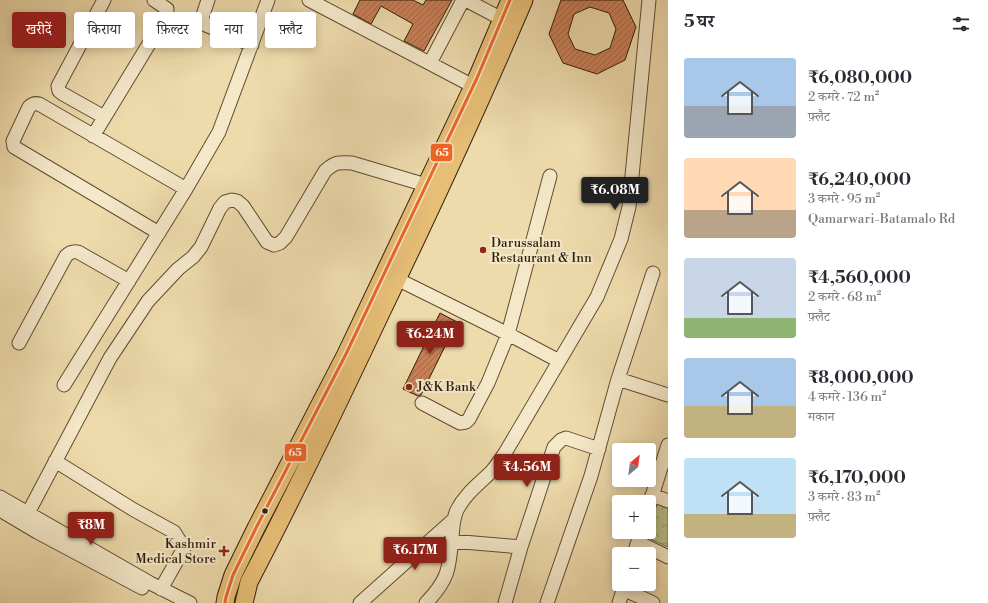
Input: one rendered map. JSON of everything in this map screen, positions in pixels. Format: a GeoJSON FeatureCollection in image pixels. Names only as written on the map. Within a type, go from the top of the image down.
{"type":"FeatureCollection","features":[{"type":"Feature","properties":{"kind":"main road"},"geometry":{"type":"LineString","coordinates":[[225,603],[233,576],[256,528],[346,354],[473,86],[510,0]]}},
{"type":"Feature","properties":{"kind":"main road"},"geometry":{"type":"LineString","coordinates":[[244,603],[249,582],[397,279],[488,84],[524,0]]}},
{"type":"Feature","properties":{"kind":"street"},"geometry":{"type":"LineString","coordinates":[[104,0],[58,86],[59,91],[63,94],[104,117]]}},
{"type":"Feature","properties":{"kind":"street"},"geometry":{"type":"LineString","coordinates":[[93,136],[166,16],[166,9],[154,0]]}},
{"type":"Feature","properties":{"kind":"street"},"geometry":{"type":"LineString","coordinates":[[208,0],[202,18],[206,25],[210,27]]}},
{"type":"Feature","properties":{"kind":"street"},"geometry":{"type":"LineString","coordinates":[[309,0],[473,86]]}},
{"type":"Feature","properties":{"kind":"street"},"geometry":{"type":"LineString","coordinates":[[430,63],[463,0]]}},
{"type":"Feature","properties":{"kind":"street"},"geometry":{"type":"LineString","coordinates":[[466,0],[502,19]]}},
{"type":"Feature","properties":{"kind":"street"},"geometry":{"type":"LineString","coordinates":[[426,603],[441,586],[446,576],[457,509],[493,470],[505,453],[597,296],[622,239],[628,207],[650,0]]}},
{"type":"Feature","properties":{"kind":"street"},"geometry":{"type":"LineString","coordinates":[[257,29],[266,1]]}},
{"type":"Feature","properties":{"kind":"street"},"geometry":{"type":"LineString","coordinates":[[64,385],[186,189],[219,132],[251,48]]}},
{"type":"Feature","properties":{"kind":"street"},"geometry":{"type":"LineString","coordinates":[[158,233],[17,150],[13,145],[13,141],[29,107],[36,103],[186,189]]}},
{"type":"Feature","properties":{"kind":"street"},"geometry":{"type":"LineString","coordinates":[[28,513],[110,358],[148,302],[178,269],[193,257],[201,247],[220,208],[225,202],[232,200],[237,201],[243,206],[267,242],[274,245],[280,243],[286,237],[325,171],[332,164],[340,162],[352,163],[426,185]]}},
{"type":"Feature","properties":{"kind":"street"},"geometry":{"type":"LineString","coordinates":[[422,403],[460,423],[466,422],[488,384],[508,334],[550,176]]}},
{"type":"Feature","properties":{"kind":"street"},"geometry":{"type":"LineString","coordinates":[[20,343],[66,256],[70,253],[74,251],[78,252],[129,281]]}},
{"type":"Feature","properties":{"kind":"street"},"geometry":{"type":"LineString","coordinates":[[547,603],[591,476],[618,379],[653,273]]}},
{"type":"Feature","properties":{"kind":"street"},"geometry":{"type":"LineString","coordinates":[[397,279],[559,361]]}},
{"type":"Feature","properties":{"kind":"street"},"geometry":{"type":"LineString","coordinates":[[618,379],[668,395]]}},
{"type":"Feature","properties":{"kind":"street"},"geometry":{"type":"LineString","coordinates":[[505,603],[521,547],[556,444],[566,438],[599,449]]}},
{"type":"Feature","properties":{"kind":"street"},"geometry":{"type":"LineString","coordinates":[[653,495],[666,461],[668,445]]}},
{"type":"Feature","properties":{"kind":"street"},"geometry":{"type":"LineString","coordinates":[[55,461],[134,510],[174,532],[184,548],[161,588]]}},
{"type":"Feature","properties":{"kind":"street"},"geometry":{"type":"LineString","coordinates":[[0,497],[190,603]]}},
{"type":"Feature","properties":{"kind":"street"},"geometry":{"type":"LineString","coordinates":[[656,501],[668,501]]}},
{"type":"Feature","properties":{"kind":"street"},"geometry":{"type":"LineString","coordinates":[[0,510],[37,532],[170,603]]}},
{"type":"Feature","properties":{"kind":"street"},"geometry":{"type":"LineString","coordinates":[[360,603],[454,520]]}},
{"type":"Feature","properties":{"kind":"street"},"geometry":{"type":"LineString","coordinates":[[451,541],[521,547]]}},
{"type":"Feature","properties":{"kind":"street"},"geometry":{"type":"LineString","coordinates":[[638,543],[668,557]]}},
{"type":"Feature","properties":{"kind":"street"},"geometry":{"type":"LineString","coordinates":[[619,603],[623,591]]}},
{"type":"Feature","properties":{"kind":"street"},"geometry":{"type":"LineString","coordinates":[[631,591],[653,603]]}},
{"type":"Feature","properties":{"kind":"green space"},"geometry":{"type":"Polygon","coordinates":[[[656,496],[668,501],[668,547],[651,539],[656,539],[656,496]]]}},
{"type":"Feature","properties":{"kind":"building"},"geometry":{"type":"Polygon","coordinates":[[[360,0],[413,0],[423,5],[426,0],[452,0],[424,51],[404,41],[413,24],[381,6],[371,24],[353,14],[360,0]]]}},
{"type":"Feature","properties":{"kind":"building"},"geometry":{"type":"Polygon","coordinates":[[[561,0],[623,0],[636,27],[625,60],[597,74],[563,63],[549,34],[561,0]],[[590,7],[574,14],[568,34],[575,49],[595,55],[610,48],[616,29],[609,13],[590,7]]]}},
{"type":"Feature","properties":{"kind":"building"},"geometry":{"type":"Polygon","coordinates":[[[440,313],[457,322],[421,395],[418,396],[403,389],[440,313]]]}},
{"type":"Feature","properties":{"kind":"transit line","name":"65"},"geometry":{"type":"LineString","coordinates":[[225,603],[233,575],[346,354],[477,78],[510,0]]}},
{"type":"Feature","properties":{"kind":"place","name":"Darussalam Restaurant & Inn"},"geometry":{"type":"Point","coordinates":[483,250]}},
{"type":"Feature","properties":{"kind":"place","name":"J&K Bank"},"geometry":{"type":"Point","coordinates":[409,387]}},
{"type":"Feature","properties":{"kind":"place","name":"Kashmir Medical Store"},"geometry":{"type":"Point","coordinates":[224,551]}}]}
